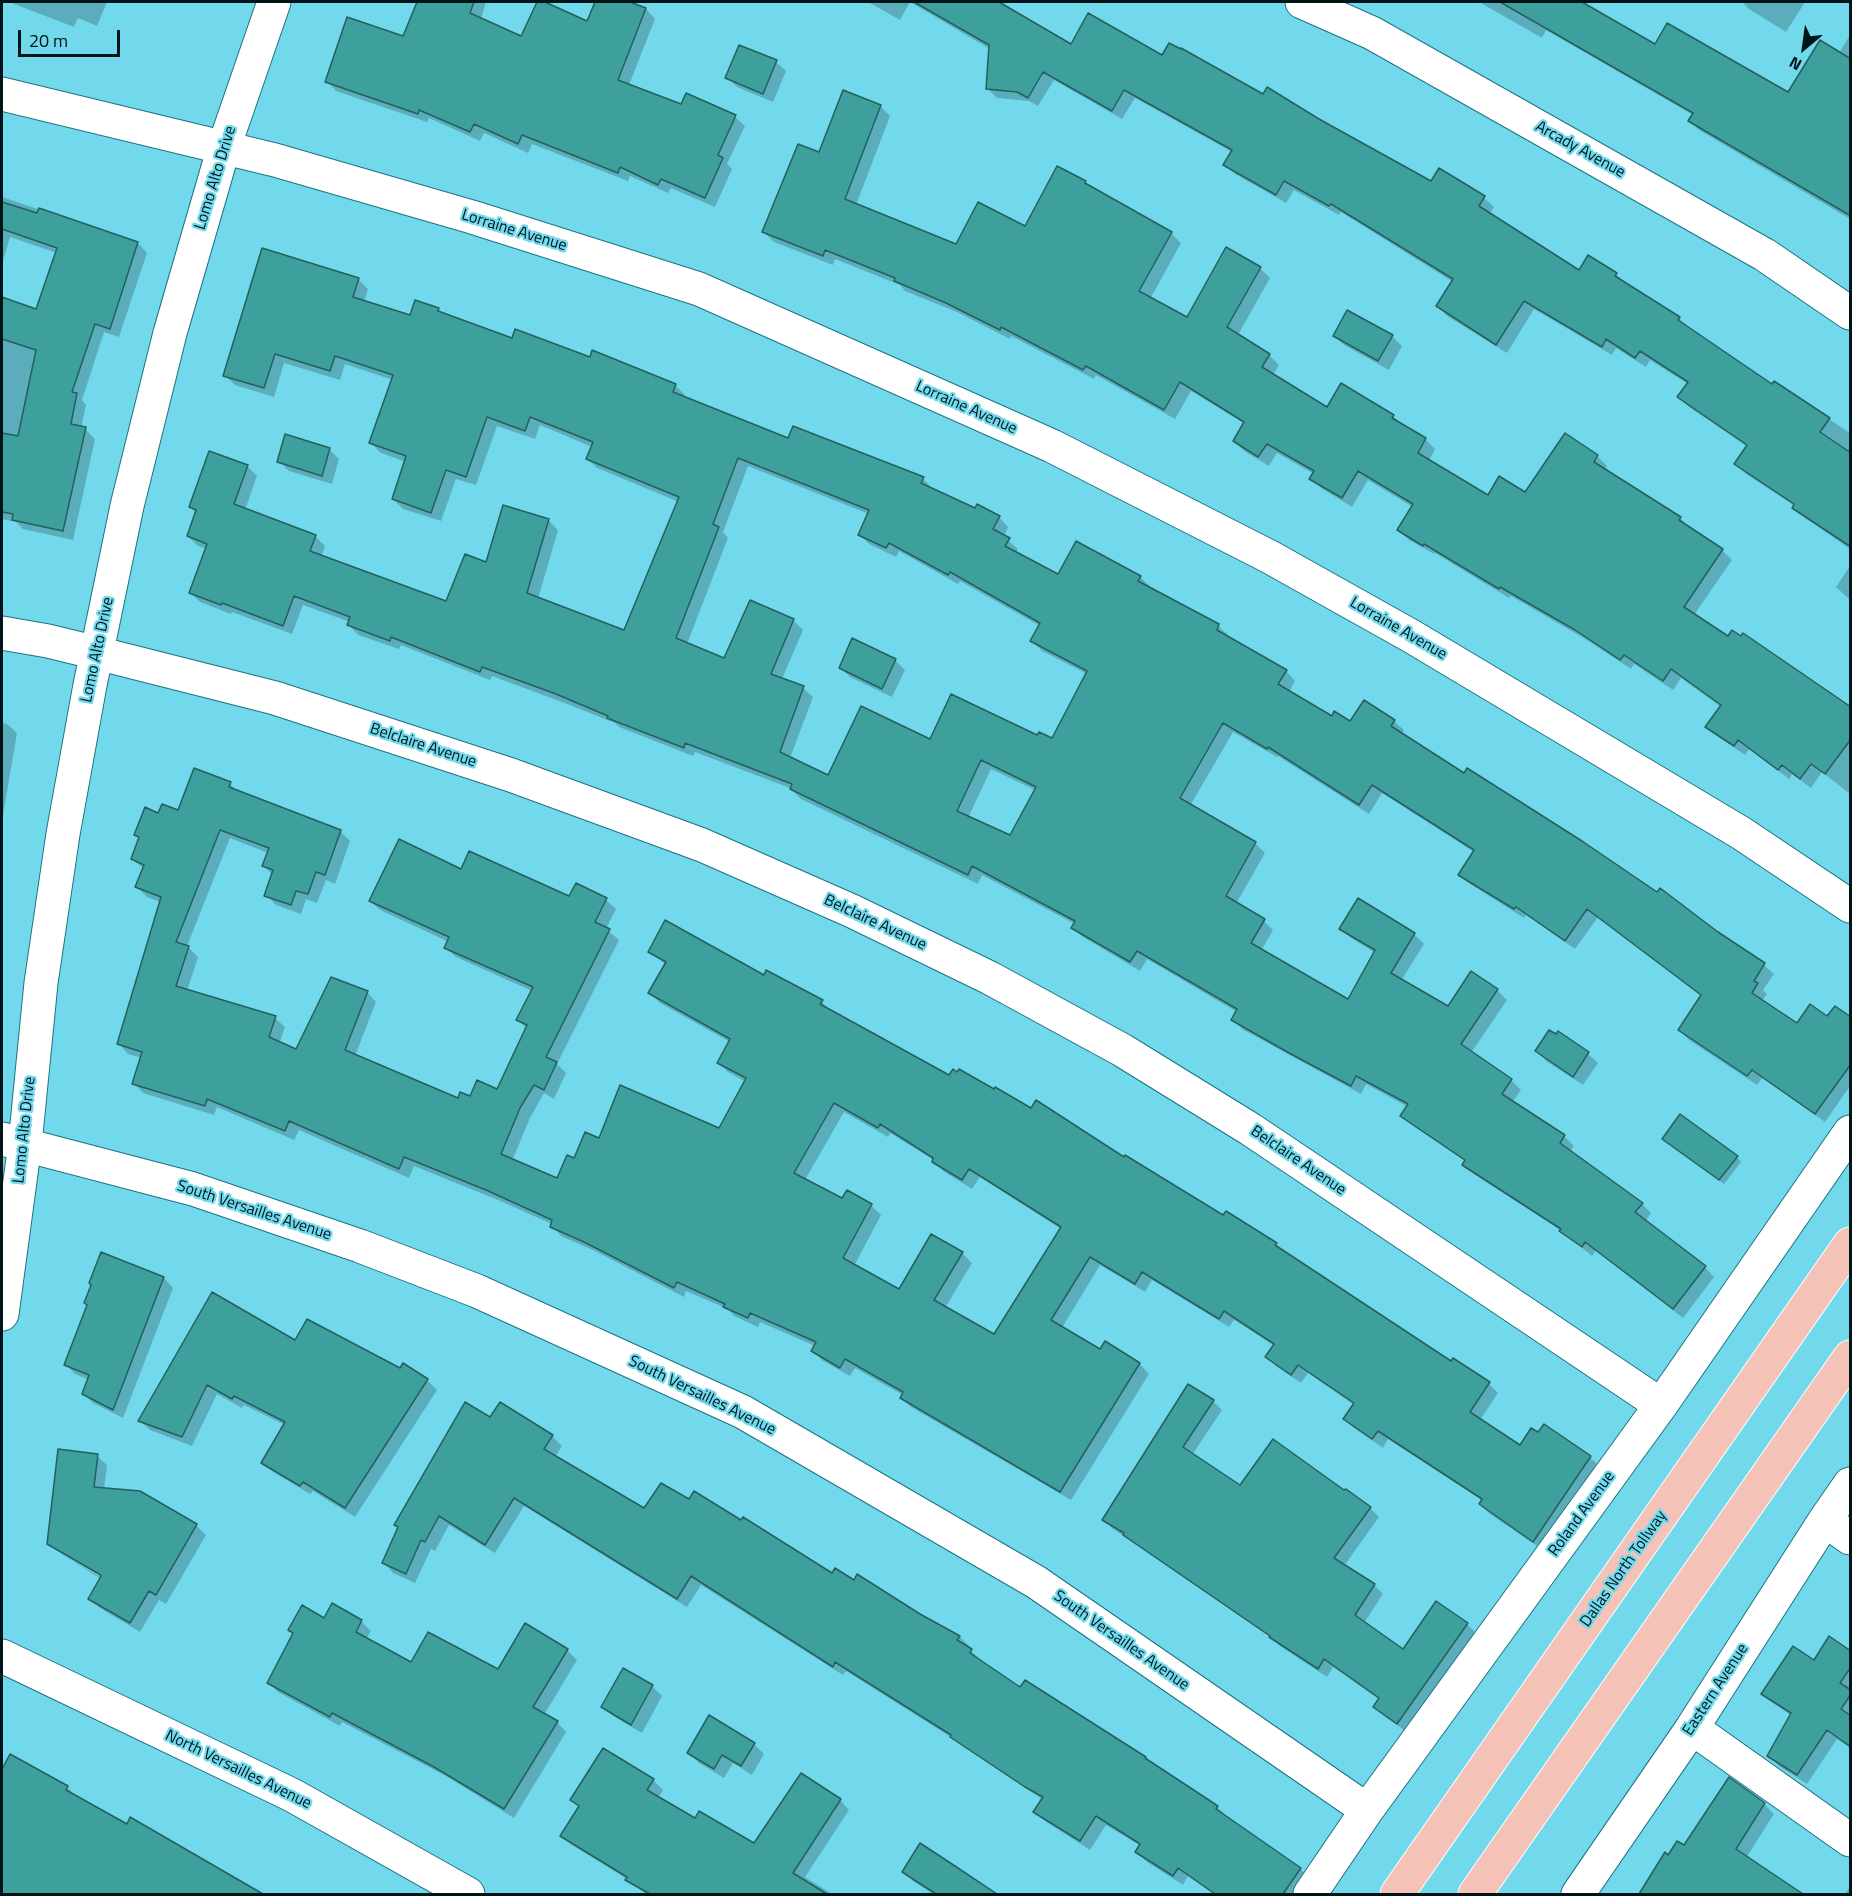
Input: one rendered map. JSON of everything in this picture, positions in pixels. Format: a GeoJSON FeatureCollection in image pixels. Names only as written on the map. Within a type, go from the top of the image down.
{"type":"FeatureCollection","features":[{"type":"Feature","properties":{"kind":"highway","name":"Dallas North Tollway"},"geometry":{"type":"LineString","coordinates":[[1397,1894],[1851,1244]]}},
{"type":"Feature","properties":{"kind":"highway"},"geometry":{"type":"LineString","coordinates":[[1475,1894],[1851,1357]]}},
{"type":"Feature","properties":{"kind":"street","name":"Lomo Alto Drive"},"geometry":{"type":"LineString","coordinates":[[2,1314],[13,1142],[41,983],[63,834],[127,506],[162,368],[224,147],[274,2]]}},
{"type":"Feature","properties":{"kind":"street","name":"Arcady Avenue"},"geometry":{"type":"LineString","coordinates":[[1302,2],[1372,33],[1765,255],[1851,313]]}},
{"type":"Feature","properties":{"kind":"street","name":"Lorraine Avenue"},"geometry":{"type":"LineString","coordinates":[[2,94],[224,147],[461,214],[699,290],[1052,446],[1270,557],[1411,636],[1741,834],[1851,906]]}},
{"type":"Feature","properties":{"kind":"street","name":"Belclaire Avenue"},"geometry":{"type":"LineString","coordinates":[[2,633],[48,641],[274,698],[511,775],[702,845],[852,911],[1000,983],[1122,1050],[1240,1123],[1661,1405]]}},
{"type":"Feature","properties":{"kind":"street","name":"Roland Avenue"},"geometry":{"type":"LineString","coordinates":[[1310,1894],[1367,1810],[1661,1405],[1851,1132]]}},
{"type":"Feature","properties":{"kind":"street","name":"South Versailles Avenue"},"geometry":{"type":"LineString","coordinates":[[13,1142],[193,1190],[360,1246],[477,1291],[743,1412],[1036,1582],[1367,1810]]}},
{"type":"Feature","properties":{"kind":"street","name":"Eastern Avenue"},"geometry":{"type":"LineString","coordinates":[[1578,1894],[1692,1728],[1838,1529],[1851,1484]]}},
{"type":"Feature","properties":{"kind":"street","name":"North Versailles Avenue"},"geometry":{"type":"LineString","coordinates":[[2,1656],[292,1795],[468,1894]]}},
{"type":"Feature","properties":{"kind":"street"},"geometry":{"type":"LineString","coordinates":[[1692,1728],[1851,1840]]}},
{"type":"Feature","properties":{"kind":"building"},"geometry":{"type":"Polygon","coordinates":[[[417,2],[474,2],[470,13],[521,36],[537,2],[545,2],[587,21],[595,2],[630,2],[646,8],[618,80],[681,104],[686,93],[736,115],[718,155],[723,158],[705,198],[661,179],[658,185],[620,167],[618,173],[522,135],[518,144],[474,124],[470,132],[419,110],[418,114],[325,82],[347,17],[403,36],[417,2]]]}},
{"type":"Feature","properties":{"kind":"building"},"geometry":{"type":"Polygon","coordinates":[[[914,2],[999,2],[1071,44],[1088,13],[1162,55],[1169,43],[1263,94],[1267,87],[1319,119],[1431,181],[1439,168],[1485,196],[1479,206],[1579,270],[1588,255],[1617,273],[1615,276],[1680,317],[1678,320],[1772,384],[1774,381],[1830,418],[1820,432],[1851,453],[1851,547],[1792,508],[1794,504],[1734,464],[1747,445],[1677,397],[1688,382],[1640,351],[1635,358],[1606,339],[1602,347],[1524,301],[1496,345],[1436,306],[1453,279],[1331,204],[1329,206],[1284,181],[1276,195],[1223,165],[1232,150],[1124,90],[1112,111],[1043,72],[1028,98],[1017,92],[986,89],[989,45],[914,2]]]}},
{"type":"Feature","properties":{"kind":"building"},"geometry":{"type":"Polygon","coordinates":[[[1500,2],[1582,2],[1655,44],[1667,23],[1788,92],[1820,40],[1851,59],[1851,216],[1688,121],[1693,113],[1500,2]]]}},
{"type":"Feature","properties":{"kind":"building"},"geometry":{"type":"Polygon","coordinates":[[[739,45],[777,60],[763,94],[725,78],[739,45]]]}},
{"type":"Feature","properties":{"kind":"building"},"geometry":{"type":"Polygon","coordinates":[[[843,90],[881,105],[845,199],[956,244],[978,202],[1025,226],[1057,166],[1172,232],[1139,291],[1187,317],[1226,247],[1261,267],[1227,327],[1270,354],[1262,367],[1327,407],[1341,383],[1394,415],[1392,418],[1426,438],[1418,453],[1488,495],[1499,476],[1525,492],[1565,433],[1598,455],[1594,462],[1681,517],[1679,520],[1723,549],[1684,607],[1728,636],[1732,630],[1741,636],[1743,633],[1851,707],[1851,739],[1825,774],[1811,764],[1800,779],[1782,765],[1778,770],[1738,740],[1734,746],[1705,727],[1721,705],[1671,669],[1663,681],[1624,655],[1620,660],[1575,630],[1397,530],[1413,504],[1358,471],[1342,498],[1309,479],[1314,471],[1267,444],[1258,457],[1233,441],[1244,422],[1180,382],[1164,410],[1086,366],[1083,370],[1001,327],[1000,330],[946,303],[894,281],[895,278],[825,250],[823,256],[762,232],[798,144],[819,152],[843,90]]]}},
{"type":"Feature","properties":{"kind":"building"},"geometry":{"type":"Polygon","coordinates":[[[2,202],[37,213],[39,208],[138,242],[110,329],[95,324],[72,392],[77,393],[71,424],[86,427],[63,531],[12,520],[13,514],[2,512],[2,433],[18,436],[36,350],[2,339],[2,297],[36,309],[57,248],[2,229],[2,202]]]}},
{"type":"Feature","properties":{"kind":"building"},"geometry":{"type":"Polygon","coordinates":[[[262,248],[359,278],[353,297],[410,315],[415,300],[439,308],[438,311],[512,338],[515,329],[590,357],[592,350],[676,384],[673,392],[788,438],[793,426],[924,477],[921,483],[975,508],[977,504],[1000,516],[993,529],[1010,538],[1005,546],[1058,574],[1076,541],[1141,576],[1138,581],[1219,624],[1217,630],[1287,670],[1278,684],[1332,716],[1334,711],[1350,721],[1364,700],[1395,720],[1391,726],[1464,773],[1467,768],[1657,892],[1660,888],[1718,932],[1765,963],[1754,981],[1758,983],[1752,993],[1797,1023],[1810,1004],[1827,1016],[1835,1006],[1851,1017],[1851,1064],[1815,1114],[1752,1070],[1747,1076],[1678,1030],[1701,995],[1587,909],[1565,941],[1516,907],[1514,909],[1458,875],[1474,850],[1372,785],[1359,805],[1268,747],[1267,749],[1223,723],[1180,798],[1256,842],[1226,896],[1265,919],[1251,943],[1348,999],[1375,950],[1339,929],[1358,898],[1415,933],[1391,973],[1448,1006],[1471,971],[1498,989],[1461,1044],[1512,1079],[1502,1094],[1565,1135],[1560,1143],[1643,1203],[1635,1212],[1706,1266],[1673,1309],[1585,1242],[1582,1247],[1559,1231],[1561,1229],[1462,1165],[1465,1160],[1400,1116],[1408,1104],[1356,1076],[1351,1086],[1289,1053],[1231,1020],[1237,1009],[1137,951],[1130,962],[1071,928],[1075,921],[972,866],[968,875],[790,789],[792,784],[685,743],[684,748],[607,718],[608,716],[556,694],[482,667],[480,672],[391,637],[390,641],[347,625],[350,617],[294,596],[283,626],[189,593],[207,544],[187,536],[196,510],[189,507],[209,451],[248,465],[234,504],[316,535],[310,551],[446,601],[465,554],[486,562],[503,505],[549,519],[527,593],[624,630],[679,497],[586,459],[593,442],[530,417],[525,431],[487,417],[466,477],[446,470],[431,513],[392,499],[406,456],[369,443],[393,375],[335,356],[330,371],[275,354],[264,388],[223,376],[262,248]],[[738,458],[713,524],[719,527],[676,638],[724,658],[750,600],[794,619],[771,674],[804,686],[780,752],[828,775],[861,706],[930,739],[951,694],[1037,735],[1039,732],[1052,738],[1087,671],[1030,641],[1040,623],[950,572],[948,575],[889,543],[886,548],[858,535],[869,510],[738,458]],[[981,760],[957,811],[1010,835],[1036,787],[981,760]]]}},
{"type":"Feature","properties":{"kind":"building"},"geometry":{"type":"Polygon","coordinates":[[[1347,310],[1393,335],[1378,361],[1333,336],[1347,310]]]}},
{"type":"Feature","properties":{"kind":"building"},"geometry":{"type":"Polygon","coordinates":[[[285,434],[330,448],[322,476],[277,462],[285,434]]]}},
{"type":"Feature","properties":{"kind":"building"},"geometry":{"type":"Polygon","coordinates":[[[852,638],[896,659],[882,689],[839,668],[852,638]]]}},
{"type":"Feature","properties":{"kind":"building"},"geometry":{"type":"Polygon","coordinates":[[[194,768],[231,782],[229,787],[341,830],[325,875],[316,872],[308,894],[296,891],[291,905],[264,896],[273,870],[262,866],[269,848],[220,830],[176,942],[189,946],[176,986],[276,1016],[269,1037],[296,1049],[331,977],[368,991],[345,1050],[458,1098],[460,1092],[470,1096],[477,1080],[497,1089],[527,1025],[516,1020],[533,987],[444,948],[449,937],[369,901],[399,839],[461,869],[469,851],[569,896],[576,883],[607,898],[595,922],[610,929],[546,1057],[557,1062],[544,1090],[534,1085],[520,1108],[501,1154],[557,1178],[567,1155],[574,1158],[585,1132],[599,1138],[620,1085],[719,1128],[746,1078],[717,1063],[730,1039],[648,993],[666,962],[648,952],[665,920],[764,975],[766,970],[823,1000],[820,1004],[949,1075],[953,1069],[957,1072],[959,1069],[1031,1108],[1036,1100],[1124,1157],[1125,1155],[1223,1215],[1226,1211],[1451,1361],[1453,1358],[1490,1382],[1470,1412],[1520,1445],[1531,1428],[1538,1432],[1544,1424],[1591,1456],[1533,1542],[1479,1504],[1482,1499],[1378,1431],[1372,1439],[1343,1419],[1354,1403],[1298,1365],[1291,1375],[1265,1357],[1274,1344],[1224,1311],[1219,1319],[1142,1272],[1135,1284],[1090,1257],[1051,1320],[1100,1349],[1105,1341],[1140,1363],[1060,1492],[900,1398],[903,1392],[845,1359],[840,1368],[811,1351],[816,1342],[750,1313],[748,1318],[723,1307],[725,1304],[677,1282],[674,1288],[550,1227],[552,1220],[486,1190],[404,1157],[399,1169],[289,1121],[285,1131],[207,1099],[205,1106],[132,1084],[142,1052],[117,1044],[161,897],[135,887],[144,865],[131,859],[139,837],[134,835],[145,807],[158,813],[162,804],[178,810],[194,768]],[[834,1103],[794,1173],[842,1198],[847,1190],[872,1204],[843,1258],[899,1289],[931,1234],[963,1252],[934,1300],[994,1334],[1061,1227],[969,1169],[962,1180],[932,1162],[933,1158],[880,1124],[878,1128],[834,1103]]]}},
{"type":"Feature","properties":{"kind":"building"},"geometry":{"type":"Polygon","coordinates":[[[1549,1030],[1556,1034],[1558,1031],[1589,1052],[1573,1077],[1535,1051],[1549,1030]]]}},
{"type":"Feature","properties":{"kind":"building"},"geometry":{"type":"Polygon","coordinates":[[[1680,1114],[1738,1156],[1719,1180],[1662,1139],[1680,1114]]]}},
{"type":"Feature","properties":{"kind":"building"},"geometry":{"type":"Polygon","coordinates":[[[101,1252],[164,1277],[113,1410],[82,1394],[89,1375],[64,1365],[87,1305],[84,1303],[91,1285],[89,1283],[101,1252]]]}},
{"type":"Feature","properties":{"kind":"building"},"geometry":{"type":"Polygon","coordinates":[[[212,1292],[295,1340],[307,1319],[400,1368],[403,1363],[428,1379],[345,1508],[303,1482],[300,1486],[261,1463],[285,1422],[234,1396],[232,1399],[207,1385],[182,1437],[138,1421],[212,1292]]]}},
{"type":"Feature","properties":{"kind":"building"},"geometry":{"type":"Polygon","coordinates":[[[1188,1384],[1214,1400],[1183,1447],[1240,1485],[1273,1439],[1371,1507],[1334,1558],[1375,1584],[1355,1615],[1403,1649],[1436,1601],[1468,1623],[1397,1724],[1373,1707],[1379,1698],[1324,1659],[1318,1669],[1102,1520],[1188,1384]]]}},
{"type":"Feature","properties":{"kind":"building"},"geometry":{"type":"Polygon","coordinates":[[[465,1402],[490,1417],[500,1402],[553,1435],[544,1449],[644,1508],[661,1483],[689,1499],[694,1491],[741,1520],[743,1517],[832,1573],[835,1568],[854,1580],[857,1574],[960,1636],[957,1640],[972,1649],[970,1653],[1020,1687],[1025,1680],[1146,1757],[1218,1806],[1216,1809],[1301,1868],[1283,1894],[1215,1894],[1178,1868],[1173,1876],[1135,1852],[1140,1844],[1096,1816],[1080,1841],[1033,1812],[1043,1797],[950,1737],[951,1735],[835,1662],[833,1667],[691,1576],[677,1599],[514,1498],[485,1545],[439,1516],[425,1542],[421,1540],[406,1574],[382,1563],[398,1527],[394,1525],[465,1402]]]}},
{"type":"Feature","properties":{"kind":"building"},"geometry":{"type":"Polygon","coordinates":[[[58,1449],[98,1454],[94,1487],[140,1491],[197,1524],[156,1595],[149,1591],[130,1623],[88,1599],[101,1576],[99,1574],[47,1544],[58,1449]]]}},
{"type":"Feature","properties":{"kind":"building"},"geometry":{"type":"Polygon","coordinates":[[[332,1603],[362,1620],[356,1632],[411,1662],[428,1632],[498,1669],[525,1623],[568,1649],[533,1707],[558,1721],[504,1809],[434,1767],[332,1713],[330,1717],[267,1683],[293,1633],[288,1630],[302,1605],[324,1618],[332,1603]]]}},
{"type":"Feature","properties":{"kind":"building"},"geometry":{"type":"Polygon","coordinates":[[[1829,1636],[1851,1651],[1851,1667],[1840,1683],[1851,1690],[1851,1694],[1841,1709],[1851,1716],[1851,1747],[1827,1730],[1797,1775],[1767,1756],[1791,1713],[1761,1694],[1793,1646],[1814,1660],[1829,1636]]]}},
{"type":"Feature","properties":{"kind":"building"},"geometry":{"type":"Polygon","coordinates":[[[623,1668],[653,1685],[631,1725],[601,1707],[623,1668]]]}},
{"type":"Feature","properties":{"kind":"building"},"geometry":{"type":"Polygon","coordinates":[[[709,1715],[755,1743],[741,1766],[722,1755],[714,1769],[687,1753],[709,1715]]]}},
{"type":"Feature","properties":{"kind":"building"},"geometry":{"type":"Polygon","coordinates":[[[603,1748],[654,1779],[647,1790],[695,1818],[699,1811],[754,1843],[801,1773],[841,1799],[793,1873],[827,1894],[650,1894],[625,1880],[627,1877],[560,1836],[579,1806],[570,1800],[603,1748]]]}},
{"type":"Feature","properties":{"kind":"building"},"geometry":{"type":"Polygon","coordinates":[[[10,1754],[68,1786],[66,1790],[127,1824],[130,1817],[263,1894],[2,1894],[2,1769],[10,1754]]]}},
{"type":"Feature","properties":{"kind":"building"},"geometry":{"type":"Polygon","coordinates":[[[1729,1777],[1765,1803],[1736,1849],[1803,1894],[1639,1894],[1665,1852],[1668,1855],[1677,1841],[1684,1845],[1729,1777]]]}},
{"type":"Feature","properties":{"kind":"building"},"geometry":{"type":"Polygon","coordinates":[[[920,1843],[997,1894],[936,1894],[902,1872],[920,1843]]]}}]}
